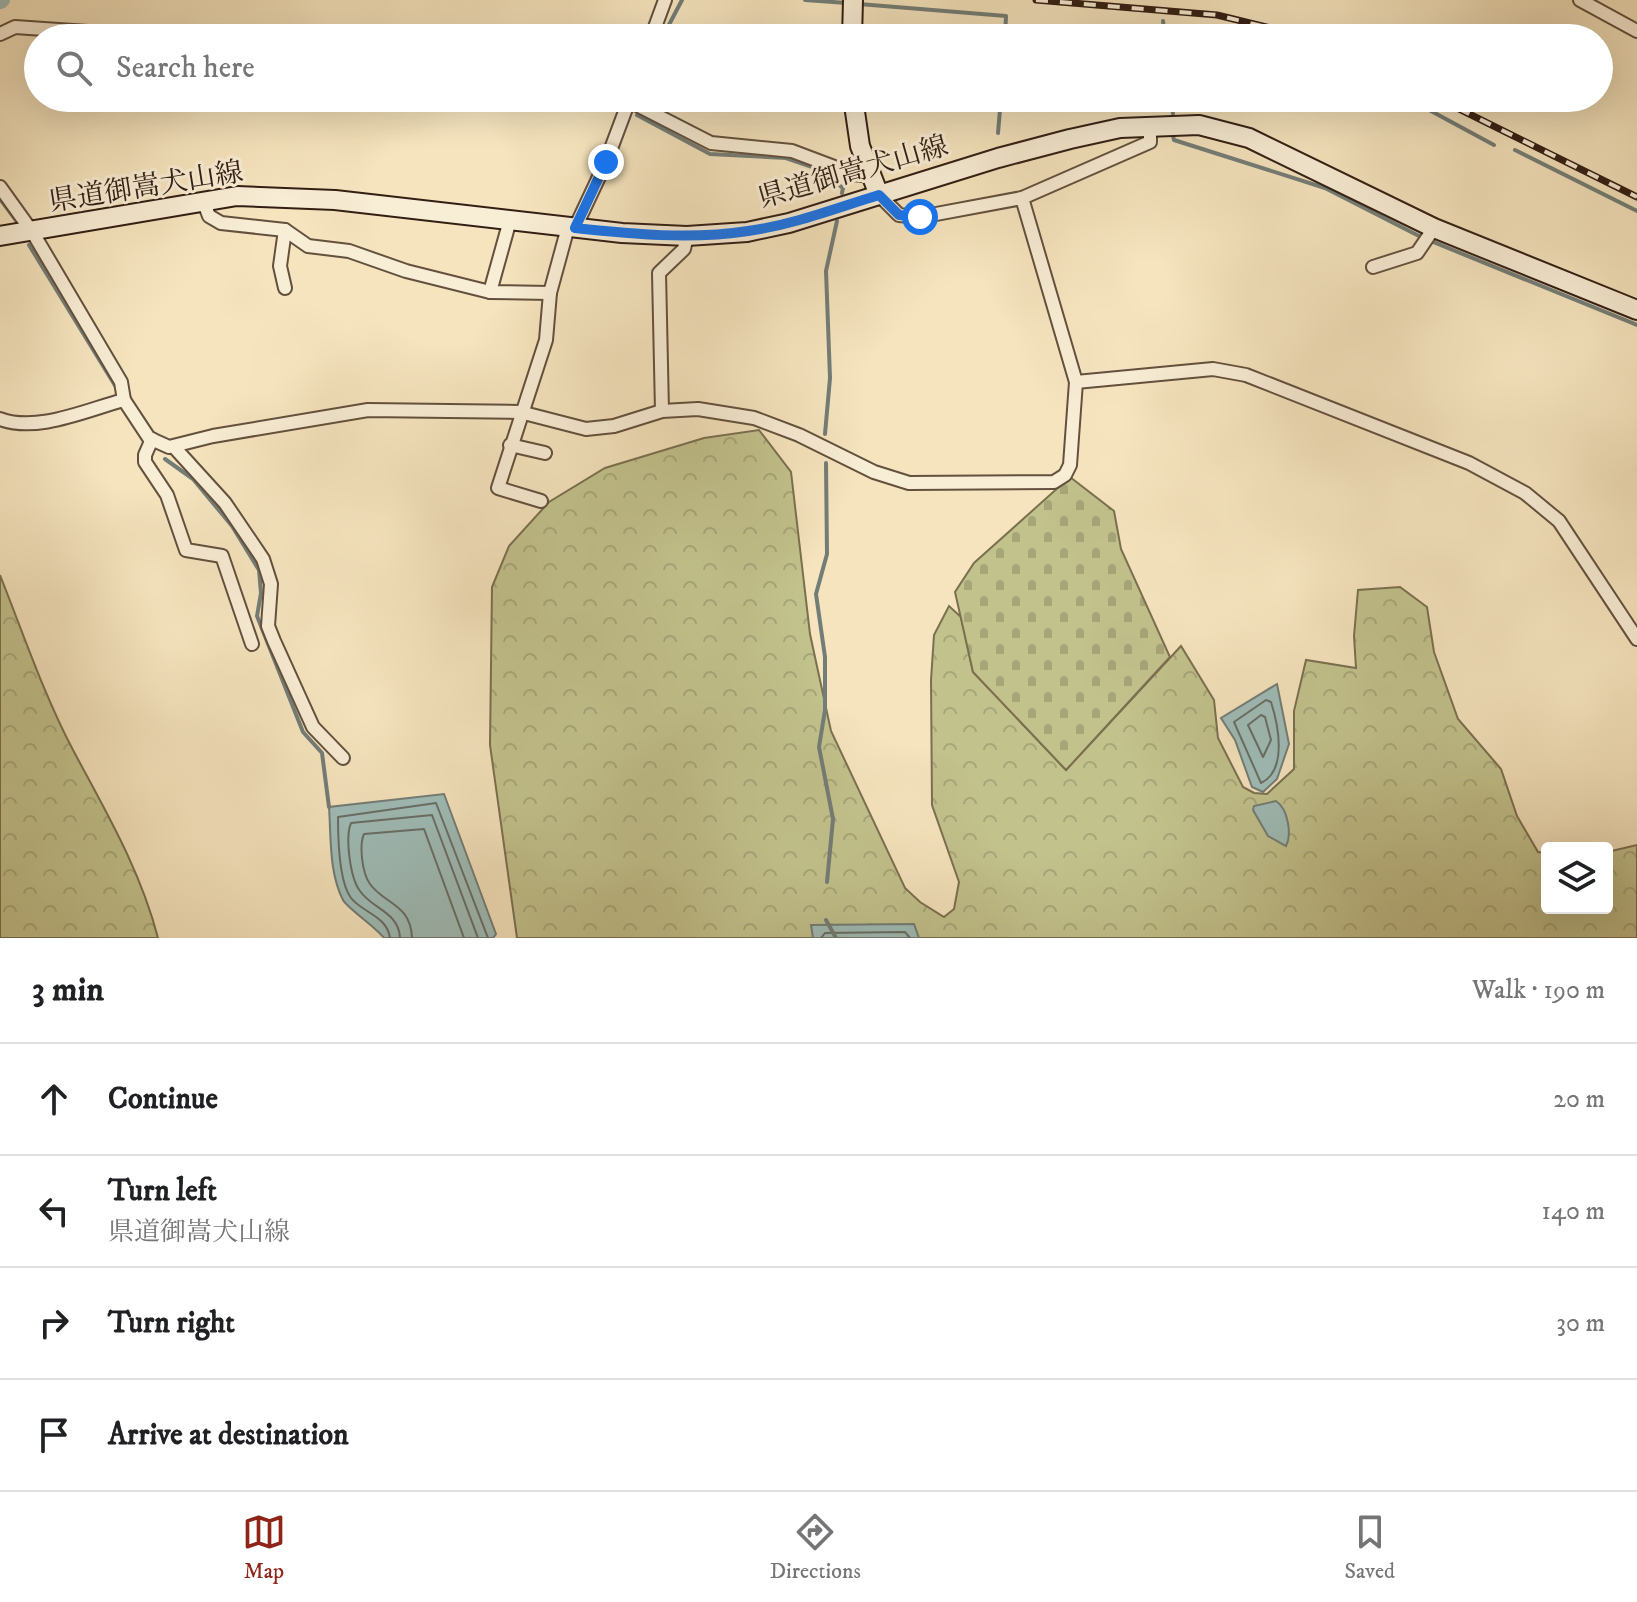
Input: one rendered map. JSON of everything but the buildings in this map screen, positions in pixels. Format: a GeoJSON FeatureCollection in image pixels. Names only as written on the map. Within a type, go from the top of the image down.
{"type":"FeatureCollection","features":[{"type":"Feature","properties":{"kind":"main road"},"geometry":{"type":"LineString","coordinates":[[852,24],[853,0]]}},
{"type":"Feature","properties":{"kind":"main road"},"geometry":{"type":"LineString","coordinates":[[855,112],[860,146],[879,195]]}},
{"type":"Feature","properties":{"kind":"main road","name":"県道御嵩犬山線"},"geometry":{"type":"LineString","coordinates":[[0,236],[33,233],[237,196],[283,196],[571,228],[687,236],[747,232],[789,223],[998,158],[1120,128],[1199,125],[1249,138],[1431,234],[1637,310]]}},
{"type":"Feature","properties":{"kind":"street"},"geometry":{"type":"LineString","coordinates":[[656,24],[665,0]]}},
{"type":"Feature","properties":{"kind":"street"},"geometry":{"type":"LineString","coordinates":[[1580,0],[1637,31]]}},
{"type":"Feature","properties":{"kind":"street"},"geometry":{"type":"LineString","coordinates":[[0,34],[15,27],[24,28]]}},
{"type":"Feature","properties":{"kind":"street"},"geometry":{"type":"LineString","coordinates":[[541,501],[498,488],[520,412],[546,340],[550,293],[571,228],[606,162],[625,112]]}},
{"type":"Feature","properties":{"kind":"street"},"geometry":{"type":"LineString","coordinates":[[653,112],[711,143],[792,151],[853,174],[871,176]]}},
{"type":"Feature","properties":{"kind":"street"},"geometry":{"type":"LineString","coordinates":[[879,195],[899,215],[920,217],[1022,198],[1150,142],[1150,126]]}},
{"type":"Feature","properties":{"kind":"street"},"geometry":{"type":"LineString","coordinates":[[0,187],[33,233],[121,382],[124,400],[152,439],[174,447],[225,503],[263,559],[271,584],[268,626],[274,641],[313,727],[343,758]]}},
{"type":"Feature","properties":{"kind":"street"},"geometry":{"type":"LineString","coordinates":[[174,447],[213,436],[368,410],[520,412],[586,429],[614,426],[662,411],[698,409],[754,418],[799,435],[874,472],[909,483],[1054,482],[1065,475],[1070,465],[1076,382],[1022,198]]}},
{"type":"Feature","properties":{"kind":"street"},"geometry":{"type":"LineString","coordinates":[[204,203],[209,216],[221,223],[285,230],[294,240],[308,246],[349,251],[406,271],[490,292],[550,293]]}},
{"type":"Feature","properties":{"kind":"street"},"geometry":{"type":"LineString","coordinates":[[490,292],[510,220]]}},
{"type":"Feature","properties":{"kind":"street"},"geometry":{"type":"LineString","coordinates":[[285,230],[280,266],[285,288]]}},
{"type":"Feature","properties":{"kind":"street"},"geometry":{"type":"LineString","coordinates":[[1373,267],[1417,253],[1431,234]]}},
{"type":"Feature","properties":{"kind":"street"},"geometry":{"type":"LineString","coordinates":[[662,411],[659,273],[684,249],[687,236]]}},
{"type":"Feature","properties":{"kind":"street"},"geometry":{"type":"LineString","coordinates":[[1076,382],[1213,369],[1246,375],[1469,463],[1525,493],[1559,521],[1637,639]]}},
{"type":"Feature","properties":{"kind":"street"},"geometry":{"type":"LineString","coordinates":[[0,419],[19,425],[36,423],[124,400]]}},
{"type":"Feature","properties":{"kind":"street"},"geometry":{"type":"LineString","coordinates":[[152,439],[145,462],[167,495],[186,550],[222,556],[252,644]]}},
{"type":"Feature","properties":{"kind":"street"},"geometry":{"type":"LineString","coordinates":[[510,445],[545,453]]}},
{"type":"Feature","properties":{"kind":"green space"},"geometry":{"type":"Polygon","coordinates":[[[759,430],[791,472],[810,634],[831,731],[905,888],[944,917],[954,909],[959,882],[932,805],[931,680],[934,635],[949,606],[961,617],[973,672],[1066,770],[1181,646],[1214,700],[1218,738],[1243,787],[1254,793],[1267,794],[1294,769],[1294,711],[1306,660],[1356,668],[1354,636],[1358,590],[1400,587],[1427,607],[1434,652],[1458,719],[1501,769],[1517,816],[1541,852],[1541,914],[1613,914],[1613,851],[1637,845],[1637,938],[517,938],[490,745],[492,587],[509,546],[549,502],[605,468],[704,438],[759,430]]]}},
{"type":"Feature","properties":{"kind":"green space"},"geometry":{"type":"Polygon","coordinates":[[[1070,477],[1114,511],[1121,549],[1170,657],[1066,770],[973,672],[955,592],[974,563],[1070,477]]]}},
{"type":"Feature","properties":{"kind":"green space"},"geometry":{"type":"Polygon","coordinates":[[[0,575],[53,708],[132,865],[158,938],[0,938],[0,575]]]}},
{"type":"Feature","properties":{"kind":"water"},"geometry":{"type":"Polygon","coordinates":[[[1277,684],[1289,744],[1277,779],[1263,792],[1252,787],[1235,740],[1221,718],[1277,684]]]}},
{"type":"Feature","properties":{"kind":"water"},"geometry":{"type":"Polygon","coordinates":[[[444,794],[496,934],[493,938],[384,938],[343,900],[338,889],[329,807],[444,794]]]}},
{"type":"Feature","properties":{"kind":"water"},"geometry":{"type":"Polygon","coordinates":[[[1276,801],[1288,822],[1286,846],[1268,836],[1253,810],[1254,806],[1276,801]]]}},
{"type":"Feature","properties":{"kind":"water"},"geometry":{"type":"Polygon","coordinates":[[[914,924],[919,938],[813,938],[811,925],[914,924]]]}},
{"type":"Feature","properties":{"kind":"waterway"},"geometry":{"type":"LineString","coordinates":[[669,24],[682,0]]}},
{"type":"Feature","properties":{"kind":"waterway"},"geometry":{"type":"LineString","coordinates":[[805,0],[847,3]]}},
{"type":"Feature","properties":{"kind":"waterway"},"geometry":{"type":"LineString","coordinates":[[859,4],[1006,16],[1006,24]]}},
{"type":"Feature","properties":{"kind":"waterway"},"geometry":{"type":"LineString","coordinates":[[998,133],[1000,112]]}},
{"type":"Feature","properties":{"kind":"waterway"},"geometry":{"type":"LineString","coordinates":[[1433,112],[1494,145]]}},
{"type":"Feature","properties":{"kind":"waterway"},"geometry":{"type":"LineString","coordinates":[[637,115],[710,154],[786,158],[818,169],[843,188],[842,193]]}},
{"type":"Feature","properties":{"kind":"waterway"},"geometry":{"type":"LineString","coordinates":[[1173,136],[1174,140],[1325,188],[1421,237],[1637,325]]}},
{"type":"Feature","properties":{"kind":"waterway"},"geometry":{"type":"LineString","coordinates":[[1515,150],[1637,211]]}},
{"type":"Feature","properties":{"kind":"waterway"},"geometry":{"type":"LineString","coordinates":[[0,199],[18,223]]}},
{"type":"Feature","properties":{"kind":"waterway"},"geometry":{"type":"LineString","coordinates":[[825,434],[830,378],[826,271],[837,221]]}},
{"type":"Feature","properties":{"kind":"waterway"},"geometry":{"type":"LineString","coordinates":[[29,245],[116,387]]}},
{"type":"Feature","properties":{"kind":"waterway"},"geometry":{"type":"LineString","coordinates":[[165,459],[193,479],[232,526],[259,570],[261,593],[257,616],[303,732],[322,753],[329,807]]}},
{"type":"Feature","properties":{"kind":"waterway"},"geometry":{"type":"LineString","coordinates":[[826,463],[827,554],[816,594],[825,657],[825,710],[819,747],[833,819],[827,882]]}},
{"type":"Feature","properties":{"kind":"waterway"},"geometry":{"type":"LineString","coordinates":[[826,920],[836,938]]}},
{"type":"Feature","properties":{"kind":"railway"},"geometry":{"type":"LineString","coordinates":[[1036,0],[1217,15],[1254,24]]}},
{"type":"Feature","properties":{"kind":"railway"},"geometry":{"type":"LineString","coordinates":[[1465,112],[1637,197]]}},
{"type":"Feature","properties":{"kind":"route"},"geometry":{"type":"LineString","coordinates":[[606,162],[575,228],[687,236],[747,232],[789,223],[879,195],[899,215],[920,217]]}}]}
